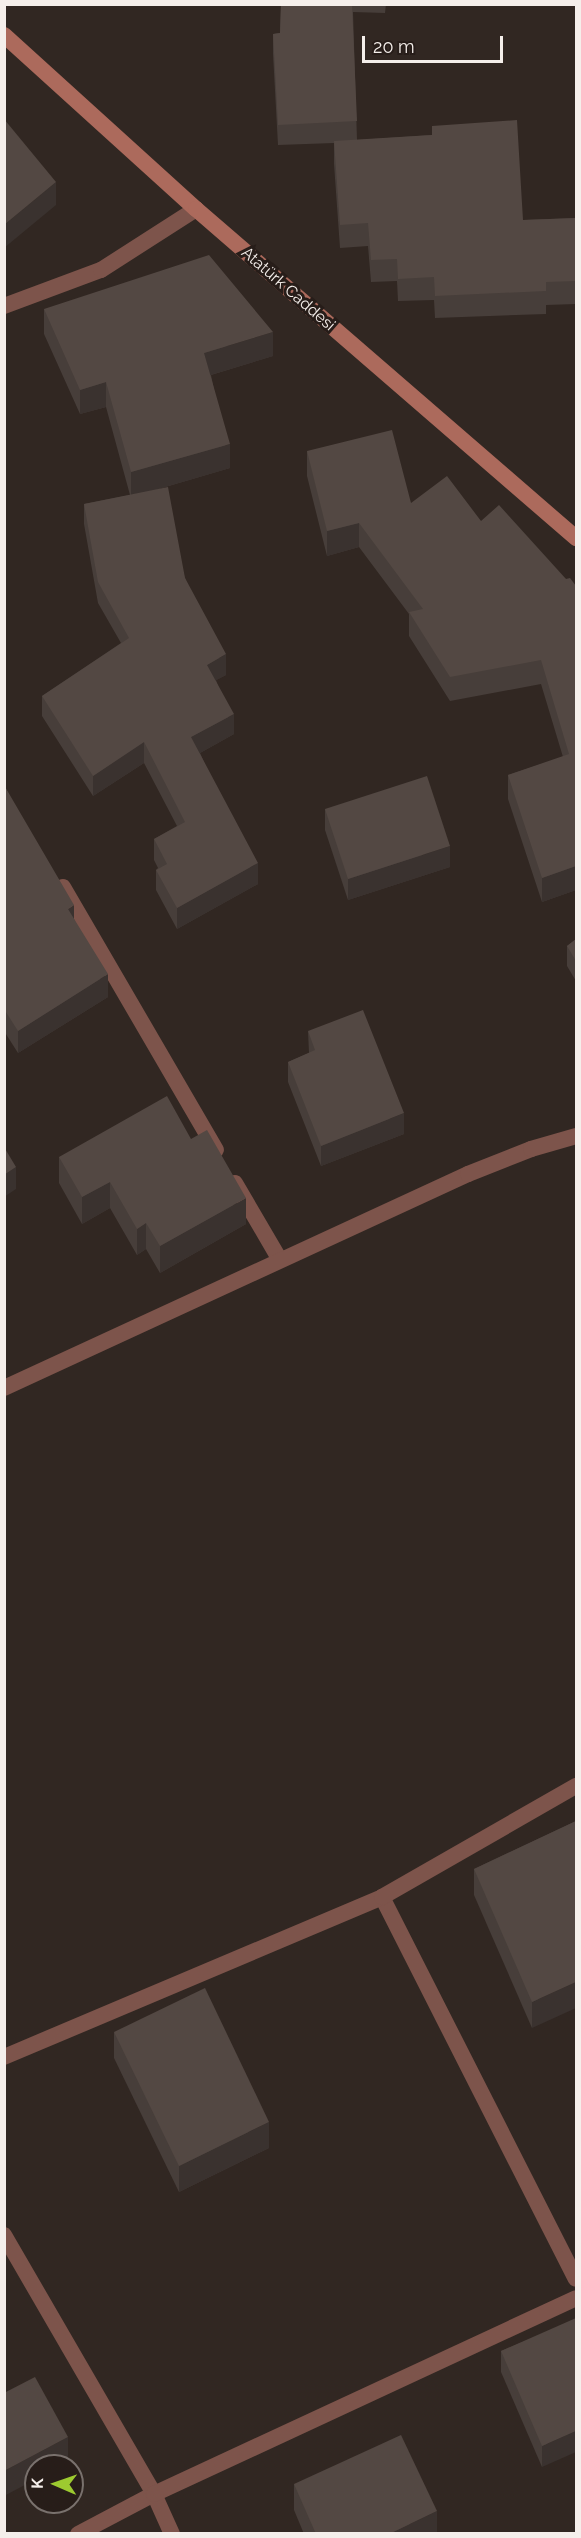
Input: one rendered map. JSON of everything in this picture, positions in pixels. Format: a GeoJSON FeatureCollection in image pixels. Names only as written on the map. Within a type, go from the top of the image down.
{"type":"FeatureCollection","features":[{"type":"Feature","properties":{"kind":"main road","name":"Atatürk Caddesi"},"geometry":{"type":"LineString","coordinates":[[4,35],[196,209],[576,538]]}},
{"type":"Feature","properties":{"kind":"street"},"geometry":{"type":"LineString","coordinates":[[4,306],[101,270],[196,209]]}},
{"type":"Feature","properties":{"kind":"street"},"geometry":{"type":"LineString","coordinates":[[52,868],[280,1260]]}},
{"type":"Feature","properties":{"kind":"street"},"geometry":{"type":"LineString","coordinates":[[4,1388],[468,1173],[531,1149],[576,1136]]}},
{"type":"Feature","properties":{"kind":"street"},"geometry":{"type":"LineString","coordinates":[[4,2057],[382,1896],[576,1786]]}},
{"type":"Feature","properties":{"kind":"street"},"geometry":{"type":"LineString","coordinates":[[382,1896],[576,2279]]}},
{"type":"Feature","properties":{"kind":"street"},"geometry":{"type":"LineString","coordinates":[[4,2235],[154,2494],[172,2534]]}},
{"type":"Feature","properties":{"kind":"street"},"geometry":{"type":"LineString","coordinates":[[78,2534],[154,2494],[576,2298]]}},
{"type":"Feature","properties":{"kind":"building"},"geometry":{"type":"Polygon","coordinates":[[[281,4],[352,4],[357,121],[278,125],[273,34],[280,33],[281,4]]]}},
{"type":"Feature","properties":{"kind":"building"},"geometry":{"type":"Polygon","coordinates":[[[4,119],[56,182],[4,225],[4,119]]]}},
{"type":"Feature","properties":{"kind":"building"},"geometry":{"type":"Polygon","coordinates":[[[517,120],[523,220],[576,218],[576,281],[546,282],[546,291],[435,296],[434,277],[398,279],[397,259],[371,260],[368,223],[340,225],[334,141],[432,135],[432,126],[517,120]]]}},
{"type":"Feature","properties":{"kind":"building"},"geometry":{"type":"Polygon","coordinates":[[[209,255],[273,332],[204,353],[230,444],[131,472],[106,382],[80,390],[44,309],[209,255]]]}},
{"type":"Feature","properties":{"kind":"building"},"geometry":{"type":"Polygon","coordinates":[[[392,430],[411,503],[447,476],[481,521],[499,505],[566,579],[570,578],[576,586],[576,866],[542,878],[508,775],[569,754],[541,660],[450,677],[409,612],[423,609],[359,523],[327,531],[307,451],[392,430]]]}},
{"type":"Feature","properties":{"kind":"building"},"geometry":{"type":"Polygon","coordinates":[[[168,487],[185,578],[226,654],[207,665],[234,714],[191,737],[258,863],[177,908],[156,870],[167,864],[154,839],[185,822],[144,742],[93,776],[42,696],[129,638],[98,582],[84,504],[168,487]]]}},
{"type":"Feature","properties":{"kind":"building"},"geometry":{"type":"Polygon","coordinates":[[[427,776],[450,846],[348,879],[325,809],[427,776]]]}},
{"type":"Feature","properties":{"kind":"building"},"geometry":{"type":"Polygon","coordinates":[[[4,785],[74,905],[68,909],[108,974],[18,1031],[4,1009],[4,785]]]}},
{"type":"Feature","properties":{"kind":"building"},"geometry":{"type":"Polygon","coordinates":[[[576,939],[576,961],[567,946],[576,939]]]}},
{"type":"Feature","properties":{"kind":"building"},"geometry":{"type":"Polygon","coordinates":[[[363,1010],[404,1113],[321,1146],[288,1062],[315,1050],[308,1031],[363,1010]]]}},
{"type":"Feature","properties":{"kind":"building"},"geometry":{"type":"Polygon","coordinates":[[[167,1096],[191,1139],[207,1130],[246,1198],[160,1246],[146,1223],[137,1229],[110,1182],[82,1197],[59,1157],[167,1096]]]}},
{"type":"Feature","properties":{"kind":"building"},"geometry":{"type":"Polygon","coordinates":[[[4,1147],[16,1167],[4,1175],[4,1147]]]}},
{"type":"Feature","properties":{"kind":"building"},"geometry":{"type":"Polygon","coordinates":[[[576,1821],[576,1982],[532,2002],[474,1869],[576,1821]]]}},
{"type":"Feature","properties":{"kind":"building"},"geometry":{"type":"Polygon","coordinates":[[[205,1988],[269,2122],[179,2166],[114,2032],[205,1988]]]}},
{"type":"Feature","properties":{"kind":"building"},"geometry":{"type":"Polygon","coordinates":[[[576,2318],[576,2431],[542,2446],[501,2351],[576,2318]]]}},
{"type":"Feature","properties":{"kind":"building"},"geometry":{"type":"Polygon","coordinates":[[[35,2377],[68,2437],[36,2454],[24,2454],[24,2460],[4,2471],[4,2393],[35,2377]]]}},
{"type":"Feature","properties":{"kind":"building"},"geometry":{"type":"Polygon","coordinates":[[[401,2435],[437,2511],[389,2534],[316,2534],[294,2484],[401,2435]]]}}]}
